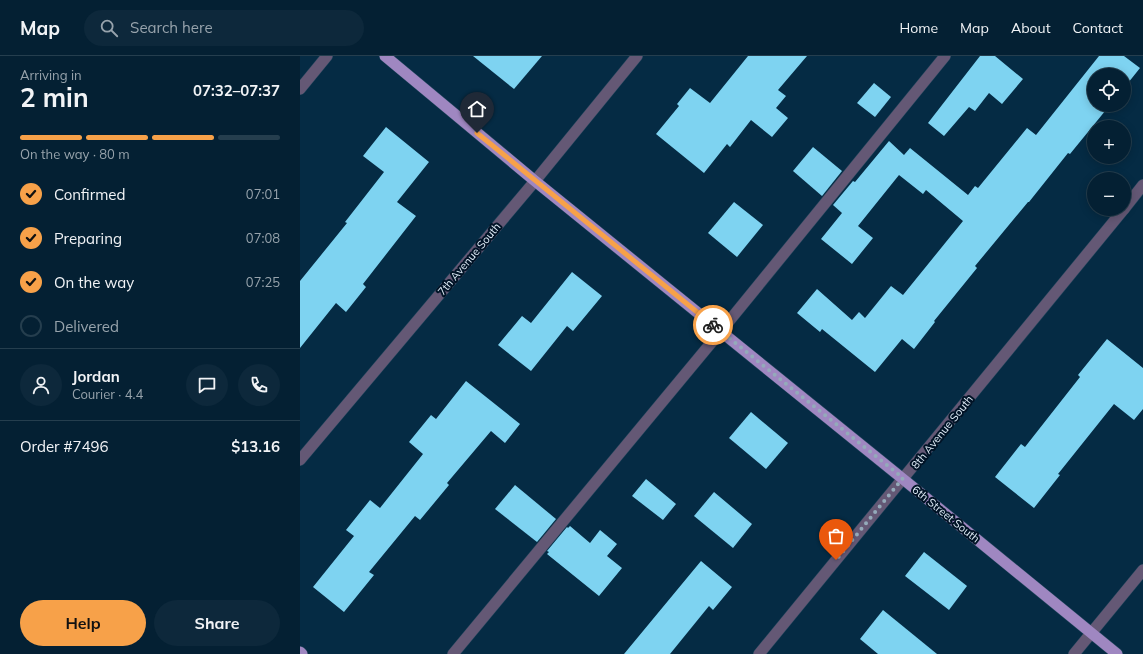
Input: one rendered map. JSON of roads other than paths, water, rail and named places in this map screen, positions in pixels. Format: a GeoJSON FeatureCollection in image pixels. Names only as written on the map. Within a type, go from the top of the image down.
{"type":"FeatureCollection","features":[{"type":"Feature","properties":{"kind":"main road","name":"6th Street South"},"geometry":{"type":"LineString","coordinates":[[385,56],[535,181],[903,478],[1117,654]]}},
{"type":"Feature","properties":{"kind":"street"},"geometry":{"type":"LineString","coordinates":[[300,89],[327,56]]}},
{"type":"Feature","properties":{"kind":"street","name":"7th Avenue South"},"geometry":{"type":"LineString","coordinates":[[300,460],[535,181],[637,56]]}},
{"type":"Feature","properties":{"kind":"street"},"geometry":{"type":"LineString","coordinates":[[453,654],[721,331],[946,56]]}},
{"type":"Feature","properties":{"kind":"street","name":"8th Avenue South"},"geometry":{"type":"LineString","coordinates":[[1131,201],[1143,186]]}},
{"type":"Feature","properties":{"kind":"street","name":"8th Avenue South"},"geometry":{"type":"LineString","coordinates":[[759,654],[1118,216]]}},
{"type":"Feature","properties":{"kind":"street"},"geometry":{"type":"LineString","coordinates":[[1074,654],[1143,570]]}}]}
